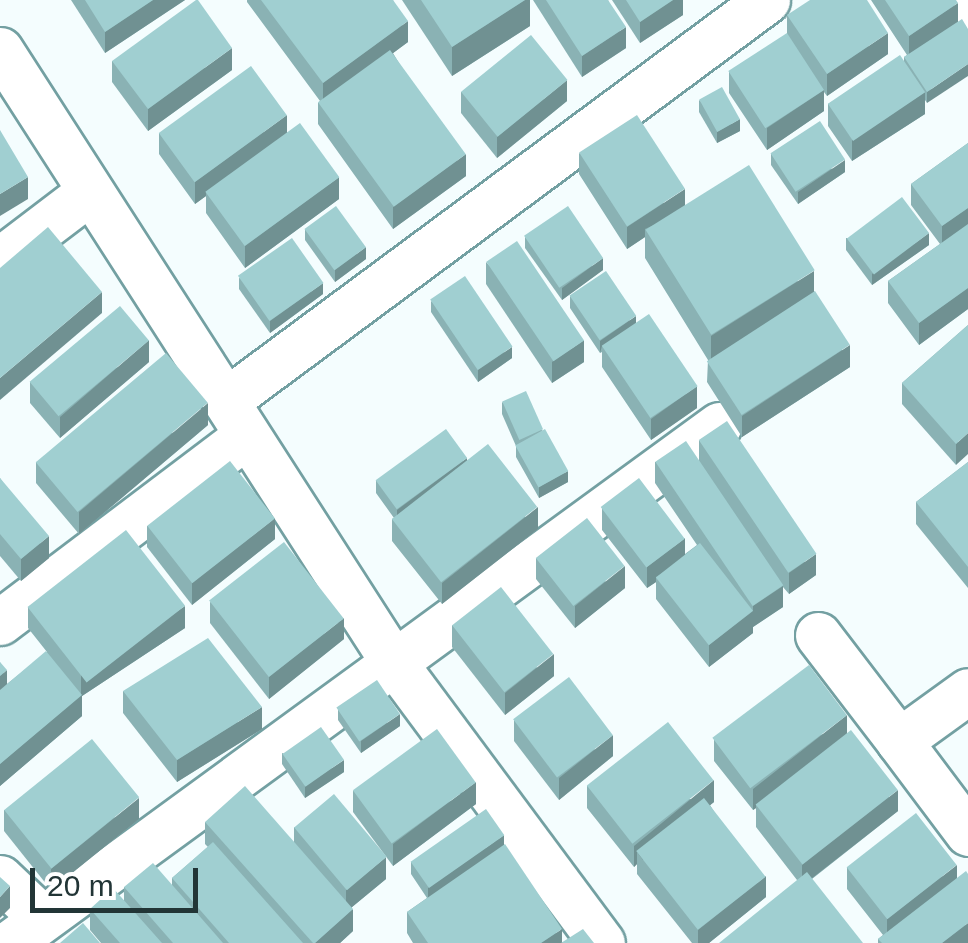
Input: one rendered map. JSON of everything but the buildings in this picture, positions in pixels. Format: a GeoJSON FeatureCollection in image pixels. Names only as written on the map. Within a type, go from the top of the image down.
{"type":"FeatureCollection","features":[{"type":"Feature","properties":{"kind":"street"},"geometry":{"type":"LineString","coordinates":[[0,622],[237,418],[768,0]]}},
{"type":"Feature","properties":{"kind":"street"},"geometry":{"type":"LineString","coordinates":[[961,0],[968,10]]}},
{"type":"Feature","properties":{"kind":"street"},"geometry":{"type":"LineString","coordinates":[[0,50],[88,193],[392,660],[602,943]]}},
{"type":"Feature","properties":{"kind":"street"},"geometry":{"type":"LineString","coordinates":[[0,260],[88,193]]}},
{"type":"Feature","properties":{"kind":"street"},"geometry":{"type":"LineString","coordinates":[[0,878],[26,930],[719,425]]}},
{"type":"Feature","properties":{"kind":"street"},"geometry":{"type":"LineString","coordinates":[[818,634],[968,833]]}},
{"type":"Feature","properties":{"kind":"street"},"geometry":{"type":"LineString","coordinates":[[899,741],[968,690]]}}]}
